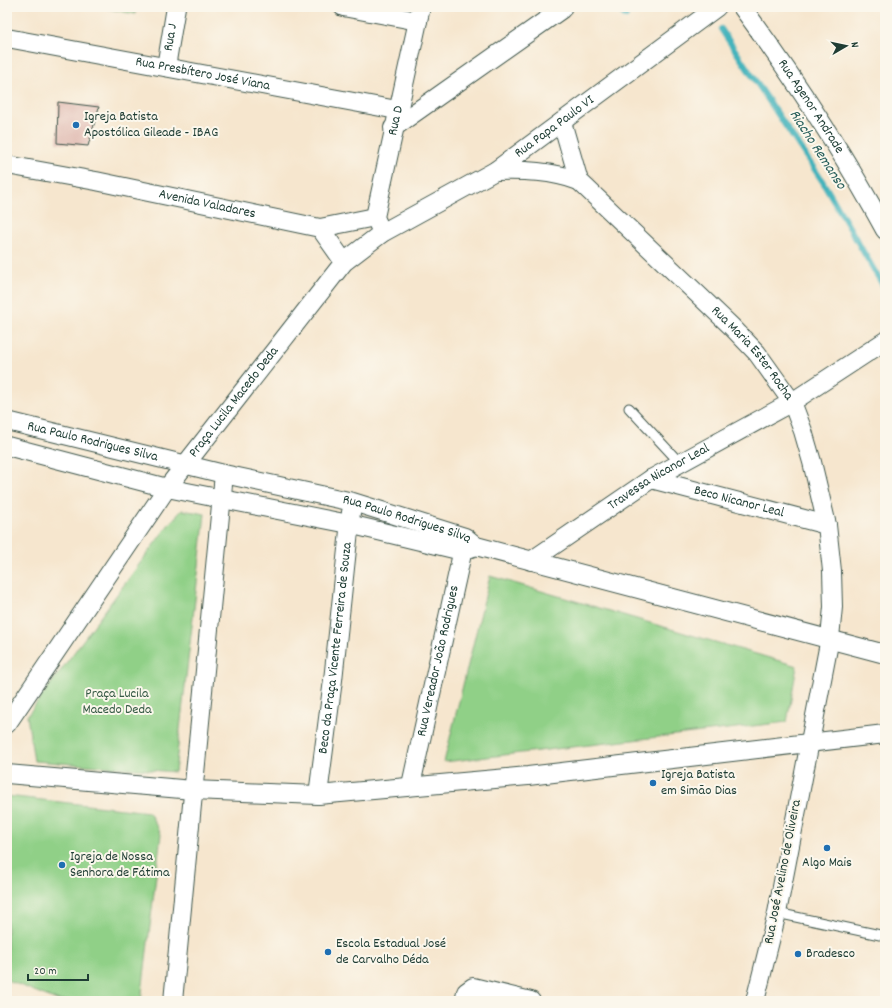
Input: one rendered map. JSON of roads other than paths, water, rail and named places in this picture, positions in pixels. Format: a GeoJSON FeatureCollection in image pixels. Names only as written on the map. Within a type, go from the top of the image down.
{"type":"FeatureCollection","features":[{"type":"Feature","properties":{"kind":"street","name":"Rua J"},"geometry":{"type":"LineString","coordinates":[[166,67],[176,7]]}},
{"type":"Feature","properties":{"kind":"street"},"geometry":{"type":"LineString","coordinates":[[343,7],[420,14]]}},
{"type":"Feature","properties":{"kind":"street","name":"Rua Papa Paulo VI"},"geometry":{"type":"LineString","coordinates":[[379,225],[495,171],[717,7]]}},
{"type":"Feature","properties":{"kind":"street","name":"Rua Agenor Andrade"},"geometry":{"type":"LineString","coordinates":[[742,7],[840,151],[885,230]]}},
{"type":"Feature","properties":{"kind":"street"},"geometry":{"type":"LineString","coordinates":[[393,128],[561,8]]}},
{"type":"Feature","properties":{"kind":"street","name":"Rua D"},"geometry":{"type":"LineString","coordinates":[[379,225],[393,128],[420,14]]}},
{"type":"Feature","properties":{"kind":"street","name":"Rua Presbítero José Viana"},"geometry":{"type":"LineString","coordinates":[[7,38],[398,110]]}},
{"type":"Feature","properties":{"kind":"street"},"geometry":{"type":"LineString","coordinates":[[562,122],[579,181]]}},
{"type":"Feature","properties":{"kind":"street","name":"Avenida Valadares"},"geometry":{"type":"LineString","coordinates":[[7,165],[96,181],[320,228]]}},
{"type":"Feature","properties":{"kind":"street"},"geometry":{"type":"LineString","coordinates":[[495,171],[541,172],[556,174],[579,181]]}},
{"type":"Feature","properties":{"kind":"street","name":"Rua Maria Ester Rocha"},"geometry":{"type":"LineString","coordinates":[[579,181],[757,353],[792,402],[803,431],[812,462],[827,525],[832,571],[833,607],[830,638]]}},
{"type":"Feature","properties":{"kind":"street"},"geometry":{"type":"LineString","coordinates":[[320,228],[379,225]]}},
{"type":"Feature","properties":{"kind":"street"},"geometry":{"type":"LineString","coordinates":[[320,228],[344,262],[379,225]]}},
{"type":"Feature","properties":{"kind":"street","name":"Praça Lucila Macedo Deda"},"geometry":{"type":"LineString","coordinates":[[7,724],[167,488],[344,262]]}},
{"type":"Feature","properties":{"kind":"street","name":"Travessa Nicanor Leal"},"geometry":{"type":"LineString","coordinates":[[531,561],[651,479],[792,402],[885,342]]}},
{"type":"Feature","properties":{"kind":"street","name":"Rua Paulo Rodrigues Silva"},"geometry":{"type":"LineString","coordinates":[[7,421],[224,474],[353,502],[468,544]]}},
{"type":"Feature","properties":{"kind":"street","name":"Rua Paulo Rodrigues Silva"},"geometry":{"type":"LineString","coordinates":[[7,446],[167,488],[349,524],[468,544]]}},
{"type":"Feature","properties":{"kind":"street"},"geometry":{"type":"LineString","coordinates":[[173,1001],[224,474]]}},
{"type":"Feature","properties":{"kind":"street","name":"Beco Nicanor Leal"},"geometry":{"type":"LineString","coordinates":[[651,479],[827,525]]}},
{"type":"Feature","properties":{"kind":"street","name":"Beco da Praça Vicente Ferreira de Souza"},"geometry":{"type":"LineString","coordinates":[[318,795],[333,680],[349,524],[353,502]]}},
{"type":"Feature","properties":{"kind":"street"},"geometry":{"type":"LineString","coordinates":[[468,544],[830,638],[885,654]]}},
{"type":"Feature","properties":{"kind":"street","name":"Rua Vereador João Rodrigues"},"geometry":{"type":"LineString","coordinates":[[411,785],[468,544]]}},
{"type":"Feature","properties":{"kind":"street","name":"Rua José Avelino de Oliveira"},"geometry":{"type":"LineString","coordinates":[[755,1001],[777,913],[808,743],[830,638]]}},
{"type":"Feature","properties":{"kind":"street"},"geometry":{"type":"LineString","coordinates":[[7,774],[193,790],[318,795],[411,785],[528,776],[885,734]]}},
{"type":"Feature","properties":{"kind":"street"},"geometry":{"type":"LineString","coordinates":[[467,994],[531,1001]]}},
{"type":"Feature","properties":{"kind":"lane"},"geometry":{"type":"LineString","coordinates":[[629,408],[680,463]]}},
{"type":"Feature","properties":{"kind":"lane"},"geometry":{"type":"LineString","coordinates":[[777,913],[880,935]]}},
{"type":"Feature","properties":{"kind":"waterway","name":"Riacho Remanso"},"geometry":{"type":"LineString","coordinates":[[615,7],[626,16]]}},
{"type":"Feature","properties":{"kind":"waterway","name":"Riacho Remanso"},"geometry":{"type":"LineString","coordinates":[[721,29],[823,182],[885,289]]}},
{"type":"Feature","properties":{"kind":"place","name":"Igreja Batista Apostólica Gileade - IBAG"},"geometry":{"type":"Point","coordinates":[76,125]}},
{"type":"Feature","properties":{"kind":"place","name":"Igreja Batista em Simão Dias"},"geometry":{"type":"Point","coordinates":[653,783]}},
{"type":"Feature","properties":{"kind":"place","name":"Algo Mais"},"geometry":{"type":"Point","coordinates":[827,848]}},
{"type":"Feature","properties":{"kind":"place","name":"Igreja de Nossa Senhora de Fátima"},"geometry":{"type":"Point","coordinates":[62,865]}},
{"type":"Feature","properties":{"kind":"place","name":"Escola Estadual José de Carvalho Déda"},"geometry":{"type":"Point","coordinates":[328,952]}},
{"type":"Feature","properties":{"kind":"place","name":"Bradesco"},"geometry":{"type":"Point","coordinates":[798,954]}}]}
